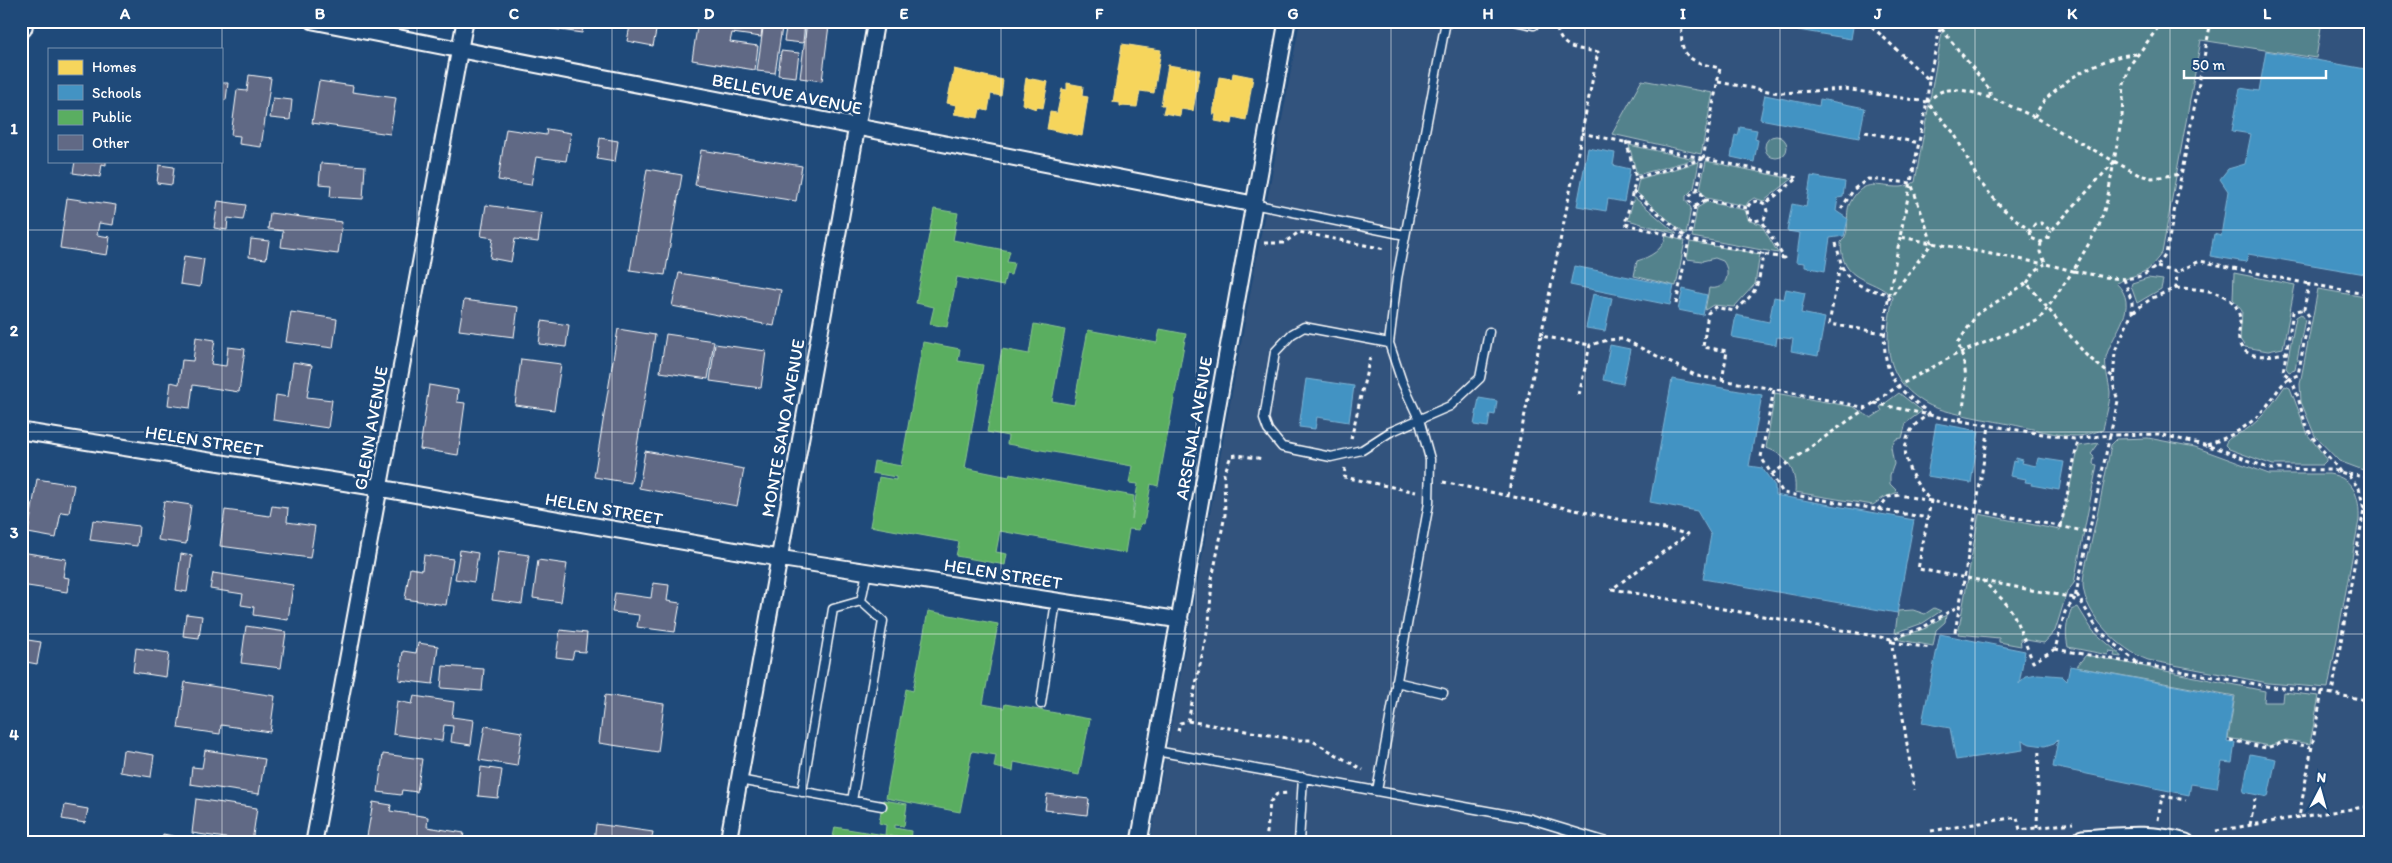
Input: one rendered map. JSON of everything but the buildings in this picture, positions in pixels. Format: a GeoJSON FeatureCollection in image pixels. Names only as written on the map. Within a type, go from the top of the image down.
{"type":"FeatureCollection","features":[{"type":"Feature","properties":{"kind":"main road"},"geometry":{"type":"LineString","coordinates":[[21,27],[22,21]]}},
{"type":"Feature","properties":{"kind":"street","name":"BELLEVUE AVENUE"},"geometry":{"type":"LineString","coordinates":[[313,21],[1252,204]]}},
{"type":"Feature","properties":{"kind":"street","name":"GLENN AVENUE"},"geometry":{"type":"LineString","coordinates":[[314,842],[465,21]]}},
{"type":"Feature","properties":{"kind":"street","name":"MONTE SANO AVENUE"},"geometry":{"type":"LineString","coordinates":[[728,842],[876,21]]}},
{"type":"Feature","properties":{"kind":"street","name":"ARSENAL AVENUE"},"geometry":{"type":"LineString","coordinates":[[1139,842],[1180,620],[1252,204],[1287,21]]}},
{"type":"Feature","properties":{"kind":"street","name":"HELEN STREET"},"geometry":{"type":"LineString","coordinates":[[21,431],[379,488],[778,558],[1180,620]]}},
{"type":"Feature","properties":{"kind":"street"},"geometry":{"type":"LineString","coordinates":[[2082,840],[2147,834],[2170,837],[2186,842]]}},
{"type":"Feature","properties":{"kind":"lane"},"geometry":{"type":"LineString","coordinates":[[1377,791],[1429,502],[1430,459],[1419,419],[1402,382],[1389,343],[1391,317],[1446,21]]}},
{"type":"Feature","properties":{"kind":"lane"},"geometry":{"type":"LineString","coordinates":[[1515,21],[1534,25]]}},
{"type":"Feature","properties":{"kind":"lane"},"geometry":{"type":"LineString","coordinates":[[1252,204],[1405,235]]}},
{"type":"Feature","properties":{"kind":"lane"},"geometry":{"type":"LineString","coordinates":[[1389,343],[1304,328],[1292,334],[1275,352],[1264,418],[1268,430],[1282,447],[1331,457],[1362,450],[1390,432],[1450,406],[1480,378],[1489,332]]}},
{"type":"Feature","properties":{"kind":"lane"},"geometry":{"type":"LineString","coordinates":[[861,600],[867,572]]}},
{"type":"Feature","properties":{"kind":"lane"},"geometry":{"type":"LineString","coordinates":[[802,792],[833,609],[861,600]]}},
{"type":"Feature","properties":{"kind":"lane"},"geometry":{"type":"LineString","coordinates":[[852,801],[883,621],[861,600]]}},
{"type":"Feature","properties":{"kind":"lane"},"geometry":{"type":"LineString","coordinates":[[1041,704],[1056,601]]}},
{"type":"Feature","properties":{"kind":"lane"},"geometry":{"type":"LineString","coordinates":[[1396,682],[1443,693]]}},
{"type":"Feature","properties":{"kind":"lane"},"geometry":{"type":"LineString","coordinates":[[1156,751],[1531,819],[1608,842]]}},
{"type":"Feature","properties":{"kind":"lane"},"geometry":{"type":"LineString","coordinates":[[1300,842],[1303,777]]}},
{"type":"Feature","properties":{"kind":"lane"},"geometry":{"type":"LineString","coordinates":[[739,780],[882,806]]}},
{"type":"Feature","properties":{"kind":"lane"},"geometry":{"type":"LineString","coordinates":[[2047,842],[2082,840]]}},
{"type":"Feature","properties":{"kind":"path"},"geometry":{"type":"LineString","coordinates":[[1508,496],[1598,52],[1571,48],[1565,44],[1560,39],[1556,21]]}},
{"type":"Feature","properties":{"kind":"path"},"geometry":{"type":"LineString","coordinates":[[1683,21],[1681,34],[1685,53],[1697,64],[1720,68],[1697,190]]}},
{"type":"Feature","properties":{"kind":"path"},"geometry":{"type":"LineString","coordinates":[[1866,21],[1929,80]]}},
{"type":"Feature","properties":{"kind":"path"},"geometry":{"type":"LineString","coordinates":[[1930,415],[1898,386],[1884,349],[1884,333],[1889,294],[1927,102],[1929,80],[1942,21]]}},
{"type":"Feature","properties":{"kind":"path"},"geometry":{"type":"LineString","coordinates":[[1772,474],[1898,386],[1961,352],[2038,320],[2047,310],[2073,271],[2099,226],[2107,201],[2114,162],[2122,116],[2124,84],[2136,54],[2162,21]]}},
{"type":"Feature","properties":{"kind":"path"},"geometry":{"type":"LineString","coordinates":[[1900,237],[2046,264],[2073,271],[2124,279],[2138,278],[2156,267],[2166,254],[2211,21]]}},
{"type":"Feature","properties":{"kind":"path"},"geometry":{"type":"LineString","coordinates":[[1941,28],[1990,90],[1990,98]]}},
{"type":"Feature","properties":{"kind":"path"},"geometry":{"type":"LineString","coordinates":[[2034,117],[2046,98],[2068,81],[2121,55],[2136,54]]}},
{"type":"Feature","properties":{"kind":"path"},"geometry":{"type":"LineString","coordinates":[[1718,82],[1779,93],[1844,89],[1927,102],[1954,133],[1979,181],[2002,208],[2030,231],[2032,238],[2042,242]]}},
{"type":"Feature","properties":{"kind":"path"},"geometry":{"type":"LineString","coordinates":[[1927,102],[1943,91],[1968,92],[1990,98],[2034,117],[2139,175],[2152,178],[2182,174]]}},
{"type":"Feature","properties":{"kind":"path"},"geometry":{"type":"LineString","coordinates":[[1865,132],[1918,143]]}},
{"type":"Feature","properties":{"kind":"path"},"geometry":{"type":"LineString","coordinates":[[1581,133],[1798,178],[1765,204]]}},
{"type":"Feature","properties":{"kind":"path"},"geometry":{"type":"LineString","coordinates":[[1626,141],[1636,178],[1625,224],[1689,240],[1784,258],[1762,220]]}},
{"type":"Feature","properties":{"kind":"path"},"geometry":{"type":"LineString","coordinates":[[1636,178],[1703,158]]}},
{"type":"Feature","properties":{"kind":"path"},"geometry":{"type":"LineString","coordinates":[[2046,264],[2040,252],[2042,242],[2048,238],[2051,231],[2114,162]]}},
{"type":"Feature","properties":{"kind":"path"},"geometry":{"type":"LineString","coordinates":[[1841,208],[1854,189],[1868,179],[1910,183]]}},
{"type":"Feature","properties":{"kind":"path"},"geometry":{"type":"LineString","coordinates":[[1910,183],[1932,243]]}},
{"type":"Feature","properties":{"kind":"path"},"geometry":{"type":"LineString","coordinates":[[1697,190],[1701,193],[1704,200]]}},
{"type":"Feature","properties":{"kind":"path"},"geometry":{"type":"LineString","coordinates":[[1695,206],[1688,198],[1693,191],[1697,190]]}},
{"type":"Feature","properties":{"kind":"path"},"geometry":{"type":"LineString","coordinates":[[1633,191],[1689,240]]}},
{"type":"Feature","properties":{"kind":"path"},"geometry":{"type":"LineString","coordinates":[[1704,200],[1746,208],[1755,201],[1765,204]]}},
{"type":"Feature","properties":{"kind":"path"},"geometry":{"type":"LineString","coordinates":[[1695,206],[1704,200]]}},
{"type":"Feature","properties":{"kind":"path"},"geometry":{"type":"LineString","coordinates":[[1746,208],[1746,214],[1751,220],[1762,220],[1766,216],[1765,204]]}},
{"type":"Feature","properties":{"kind":"path"},"geometry":{"type":"LineString","coordinates":[[1676,304],[1695,206]]}},
{"type":"Feature","properties":{"kind":"path"},"geometry":{"type":"LineString","coordinates":[[2030,231],[2035,224],[2041,224],[2051,231]]}},
{"type":"Feature","properties":{"kind":"path"},"geometry":{"type":"LineString","coordinates":[[1264,236],[1264,242],[1284,243],[1299,232],[1385,249]]}},
{"type":"Feature","properties":{"kind":"path"},"geometry":{"type":"LineString","coordinates":[[1836,243],[1842,267],[1847,276],[1859,285],[1889,294]]}},
{"type":"Feature","properties":{"kind":"path"},"geometry":{"type":"LineString","coordinates":[[1888,300],[1932,243]]}},
{"type":"Feature","properties":{"kind":"path"},"geometry":{"type":"LineString","coordinates":[[1722,381],[1727,351],[1704,347],[1708,313],[1715,307],[1734,311],[1754,294],[1760,274],[1763,253]]}},
{"type":"Feature","properties":{"kind":"path"},"geometry":{"type":"LineString","coordinates":[[2156,267],[2177,272],[2200,262],[2371,295]]}},
{"type":"Feature","properties":{"kind":"path"},"geometry":{"type":"LineString","coordinates":[[1960,421],[1967,384],[1958,344],[1977,314],[2027,283],[2035,270],[2046,264]]}},
{"type":"Feature","properties":{"kind":"path"},"geometry":{"type":"LineString","coordinates":[[1842,267],[1839,272],[1829,324],[1884,333]]}},
{"type":"Feature","properties":{"kind":"path"},"geometry":{"type":"LineString","coordinates":[[2176,288],[2177,272]]}},
{"type":"Feature","properties":{"kind":"path"},"geometry":{"type":"LineString","coordinates":[[2055,649],[2065,612],[2075,598],[2118,401],[2114,378],[2115,351],[2132,313],[2132,302],[2124,279]]}},
{"type":"Feature","properties":{"kind":"path"},"geometry":{"type":"LineString","coordinates":[[2027,283],[2047,310],[2066,328],[2086,355],[2114,378]]}},
{"type":"Feature","properties":{"kind":"path"},"geometry":{"type":"LineString","coordinates":[[2206,446],[2236,434],[2267,406],[2281,384],[2298,375],[2309,316],[2304,309],[2309,284]]}},
{"type":"Feature","properties":{"kind":"path"},"geometry":{"type":"LineString","coordinates":[[2132,313],[2152,298],[2176,288],[2204,289],[2230,300],[2236,306],[2239,314],[2239,340],[2242,348],[2247,352],[2263,356],[2286,353]]}},
{"type":"Feature","properties":{"kind":"path"},"geometry":{"type":"LineString","coordinates":[[2304,309],[2293,312],[2282,372],[2290,378],[2296,388],[2301,411],[2309,431],[2340,472]]}},
{"type":"Feature","properties":{"kind":"path"},"geometry":{"type":"LineString","coordinates":[[1541,336],[1590,345],[1608,340],[1623,339],[1697,376],[1867,408]]}},
{"type":"Feature","properties":{"kind":"path"},"geometry":{"type":"LineString","coordinates":[[1579,395],[1590,345]]}},
{"type":"Feature","properties":{"kind":"path"},"geometry":{"type":"LineString","coordinates":[[1351,440],[1370,357]]}},
{"type":"Feature","properties":{"kind":"path"},"geometry":{"type":"LineString","coordinates":[[1774,389],[1762,456],[1783,493],[1928,518]]}},
{"type":"Feature","properties":{"kind":"path"},"geometry":{"type":"LineString","coordinates":[[1874,403],[1960,421],[2078,440],[2110,435],[2159,434],[2206,446],[2270,469],[2332,470],[2371,478]]}},
{"type":"Feature","properties":{"kind":"path"},"geometry":{"type":"LineString","coordinates":[[1930,415],[1915,424],[1905,445],[1908,468],[1931,501],[1918,569],[2075,598]]}},
{"type":"Feature","properties":{"kind":"path"},"geometry":{"type":"LineString","coordinates":[[1955,632],[1989,426]]}},
{"type":"Feature","properties":{"kind":"path"},"geometry":{"type":"LineString","coordinates":[[2061,526],[2078,440]]}},
{"type":"Feature","properties":{"kind":"path"},"geometry":{"type":"LineString","coordinates":[[1188,721],[1209,623],[1212,579],[1225,515],[1224,474],[1227,462],[1231,456],[1238,454],[1264,459]]}},
{"type":"Feature","properties":{"kind":"path"},"geometry":{"type":"LineString","coordinates":[[1345,468],[1344,477],[1417,492]]}},
{"type":"Feature","properties":{"kind":"path"},"geometry":{"type":"LineString","coordinates":[[2332,693],[2364,509],[2359,488],[2347,474]]}},
{"type":"Feature","properties":{"kind":"path"},"geometry":{"type":"LineString","coordinates":[[1442,482],[1688,534],[1612,588],[1931,648]]}},
{"type":"Feature","properties":{"kind":"path"},"geometry":{"type":"LineString","coordinates":[[1878,510],[1888,497],[1900,495],[2090,532]]}},
{"type":"Feature","properties":{"kind":"path"},"geometry":{"type":"LineString","coordinates":[[2364,509],[2371,500]]}},
{"type":"Feature","properties":{"kind":"path"},"geometry":{"type":"LineString","coordinates":[[1982,580],[2004,601],[2012,613],[2033,662],[2055,649],[2272,687],[2332,693],[2371,701]]}},
{"type":"Feature","properties":{"kind":"path"},"geometry":{"type":"LineString","coordinates":[[2076,593],[2098,630],[2139,664]]}},
{"type":"Feature","properties":{"kind":"path"},"geometry":{"type":"LineString","coordinates":[[1891,640],[1922,628],[1960,605]]}},
{"type":"Feature","properties":{"kind":"path"},"geometry":{"type":"LineString","coordinates":[[1891,640],[1914,790]]}},
{"type":"Feature","properties":{"kind":"path"},"geometry":{"type":"LineString","coordinates":[[2299,817],[2322,692]]}},
{"type":"Feature","properties":{"kind":"path"},"geometry":{"type":"LineString","coordinates":[[1178,731],[1180,723],[1188,721],[1298,740],[1311,740],[1363,770]]}},
{"type":"Feature","properties":{"kind":"path"},"geometry":{"type":"LineString","coordinates":[[2230,740],[2266,748],[2286,742],[2311,748]]}},
{"type":"Feature","properties":{"kind":"path"},"geometry":{"type":"LineString","coordinates":[[2037,828],[2039,748]]}},
{"type":"Feature","properties":{"kind":"path"},"geometry":{"type":"LineString","coordinates":[[1266,842],[1270,802],[1276,794],[1291,793]]}},
{"type":"Feature","properties":{"kind":"path"},"geometry":{"type":"LineString","coordinates":[[2158,821],[2162,796],[2186,800]]}},
{"type":"Feature","properties":{"kind":"path"},"geometry":{"type":"LineString","coordinates":[[2250,825],[2255,799]]}},
{"type":"Feature","properties":{"kind":"path"},"geometry":{"type":"LineString","coordinates":[[2216,831],[2371,806]]}},
{"type":"Feature","properties":{"kind":"path"},"geometry":{"type":"LineString","coordinates":[[1930,831],[2017,817],[2020,830],[2081,822]]}},
{"type":"Feature","properties":{"kind":"path"},"geometry":{"type":"LineString","coordinates":[[2150,820],[2167,821]]}},
{"type":"Feature","properties":{"kind":"shaded area"},"geometry":{"type":"Polygon","coordinates":[[[1300,21],[2371,21],[2371,842],[1150,842],[1300,21]]]}},
{"type":"Feature","properties":{"kind":"green space"},"geometry":{"type":"Polygon","coordinates":[[[1944,21],[2322,21],[2316,58],[2201,40],[2162,253],[2148,270],[2116,283],[2123,292],[2126,310],[2106,357],[2110,392],[2103,430],[2080,436],[2062,435],[1955,413],[1927,404],[1902,383],[1890,358],[1888,329],[1893,297],[1852,272],[1842,256],[1841,242],[1846,233],[1848,208],[1855,195],[1866,186],[1903,187],[1915,182],[1944,21]]]}},
{"type":"Feature","properties":{"kind":"green space"},"geometry":{"type":"Polygon","coordinates":[[[1642,80],[1713,93],[1701,154],[1612,134],[1642,80]]]}},
{"type":"Feature","properties":{"kind":"green space"},"geometry":{"type":"Polygon","coordinates":[[[1772,136],[1780,136],[1787,143],[1787,151],[1780,158],[1772,158],[1765,151],[1765,143],[1772,136]]]}},
{"type":"Feature","properties":{"kind":"green space"},"geometry":{"type":"Polygon","coordinates":[[[1629,145],[1695,159],[1637,175],[1629,145]]]}},
{"type":"Feature","properties":{"kind":"green space"},"geometry":{"type":"Polygon","coordinates":[[[1706,161],[1792,179],[1764,201],[1754,198],[1746,206],[1706,198],[1700,189],[1706,161]]]}},
{"type":"Feature","properties":{"kind":"green space"},"geometry":{"type":"Polygon","coordinates":[[[1699,162],[1694,188],[1686,196],[1686,201],[1691,208],[1686,235],[1636,192],[1639,179],[1699,162]]]}},
{"type":"Feature","properties":{"kind":"green space"},"geometry":{"type":"Polygon","coordinates":[[[1634,197],[1677,234],[1628,220],[1634,197]]]}},
{"type":"Feature","properties":{"kind":"green space"},"geometry":{"type":"Polygon","coordinates":[[[1707,202],[1745,210],[1749,221],[1761,224],[1778,253],[1692,237],[1697,208],[1707,202]]]}},
{"type":"Feature","properties":{"kind":"green space"},"geometry":{"type":"Polygon","coordinates":[[[1666,236],[1685,241],[1676,286],[1634,276],[1637,261],[1659,249],[1666,236]]]}},
{"type":"Feature","properties":{"kind":"green space"},"geometry":{"type":"Polygon","coordinates":[[[1690,242],[1760,254],[1755,284],[1734,307],[1713,305],[1705,310],[1709,288],[1720,287],[1726,280],[1726,266],[1723,261],[1715,258],[1702,261],[1687,259],[1690,242]]]}},
{"type":"Feature","properties":{"kind":"green space"},"geometry":{"type":"Polygon","coordinates":[[[2234,273],[2295,285],[2283,348],[2268,351],[2245,347],[2240,339],[2242,311],[2233,299],[2234,273]]]}},
{"type":"Feature","properties":{"kind":"green space"},"geometry":{"type":"Polygon","coordinates":[[[2148,278],[2163,280],[2161,289],[2137,303],[2131,286],[2132,283],[2148,278]]]}},
{"type":"Feature","properties":{"kind":"green space"},"geometry":{"type":"Polygon","coordinates":[[[2318,289],[2371,298],[2371,464],[2364,465],[2363,470],[2339,461],[2315,436],[2301,402],[2300,384],[2318,289]]]}},
{"type":"Feature","properties":{"kind":"green space"},"geometry":{"type":"Polygon","coordinates":[[[2301,314],[2305,319],[2295,370],[2289,372],[2286,368],[2296,317],[2301,314]]]}},
{"type":"Feature","properties":{"kind":"green space"},"geometry":{"type":"Polygon","coordinates":[[[2285,386],[2290,388],[2308,435],[2326,458],[2322,465],[2273,465],[2229,449],[2225,445],[2228,439],[2253,425],[2285,386]]]}},
{"type":"Feature","properties":{"kind":"green space"},"geometry":{"type":"Polygon","coordinates":[[[1775,393],[1854,407],[1871,418],[1882,411],[1880,407],[1899,393],[1922,411],[1906,423],[1902,438],[1896,439],[1891,447],[1894,464],[1890,475],[1890,484],[1898,492],[1883,498],[1873,505],[1795,492],[1794,477],[1789,464],[1779,454],[1766,448],[1775,393]]]}},
{"type":"Feature","properties":{"kind":"green space"},"geometry":{"type":"Polygon","coordinates":[[[2148,438],[2195,447],[2269,474],[2329,474],[2338,476],[2350,484],[2357,496],[2359,520],[2328,688],[2268,683],[2148,660],[2126,648],[2097,620],[2085,597],[2083,579],[2111,445],[2117,439],[2148,438]]]}},
{"type":"Feature","properties":{"kind":"green space"},"geometry":{"type":"Polygon","coordinates":[[[2099,443],[2091,454],[2094,457],[2093,464],[2097,465],[2074,583],[2067,592],[2055,631],[2044,643],[2020,639],[2021,646],[1999,642],[1999,638],[1958,634],[1979,514],[2060,530],[2079,446],[2099,443]]]}},
{"type":"Feature","properties":{"kind":"green space"},"geometry":{"type":"Polygon","coordinates":[[[2078,607],[2093,631],[2121,657],[2114,656],[2115,652],[2109,651],[2108,655],[2068,647],[2066,633],[2068,620],[2071,610],[2078,607]]]}},
{"type":"Feature","properties":{"kind":"green space"},"geometry":{"type":"Polygon","coordinates":[[[1934,608],[1941,611],[1923,623],[1895,633],[1898,611],[1913,610],[1925,614],[1934,608]]]}},
{"type":"Feature","properties":{"kind":"green space"},"geometry":{"type":"Polygon","coordinates":[[[1946,615],[1945,622],[1936,630],[1933,646],[1895,639],[1926,628],[1946,615]]]}},
{"type":"Feature","properties":{"kind":"green space"},"geometry":{"type":"Polygon","coordinates":[[[2086,655],[2265,691],[2264,702],[2282,702],[2283,692],[2319,696],[2310,744],[2286,740],[2269,746],[2228,738],[2235,696],[2076,667],[2086,655]]]}}]}
